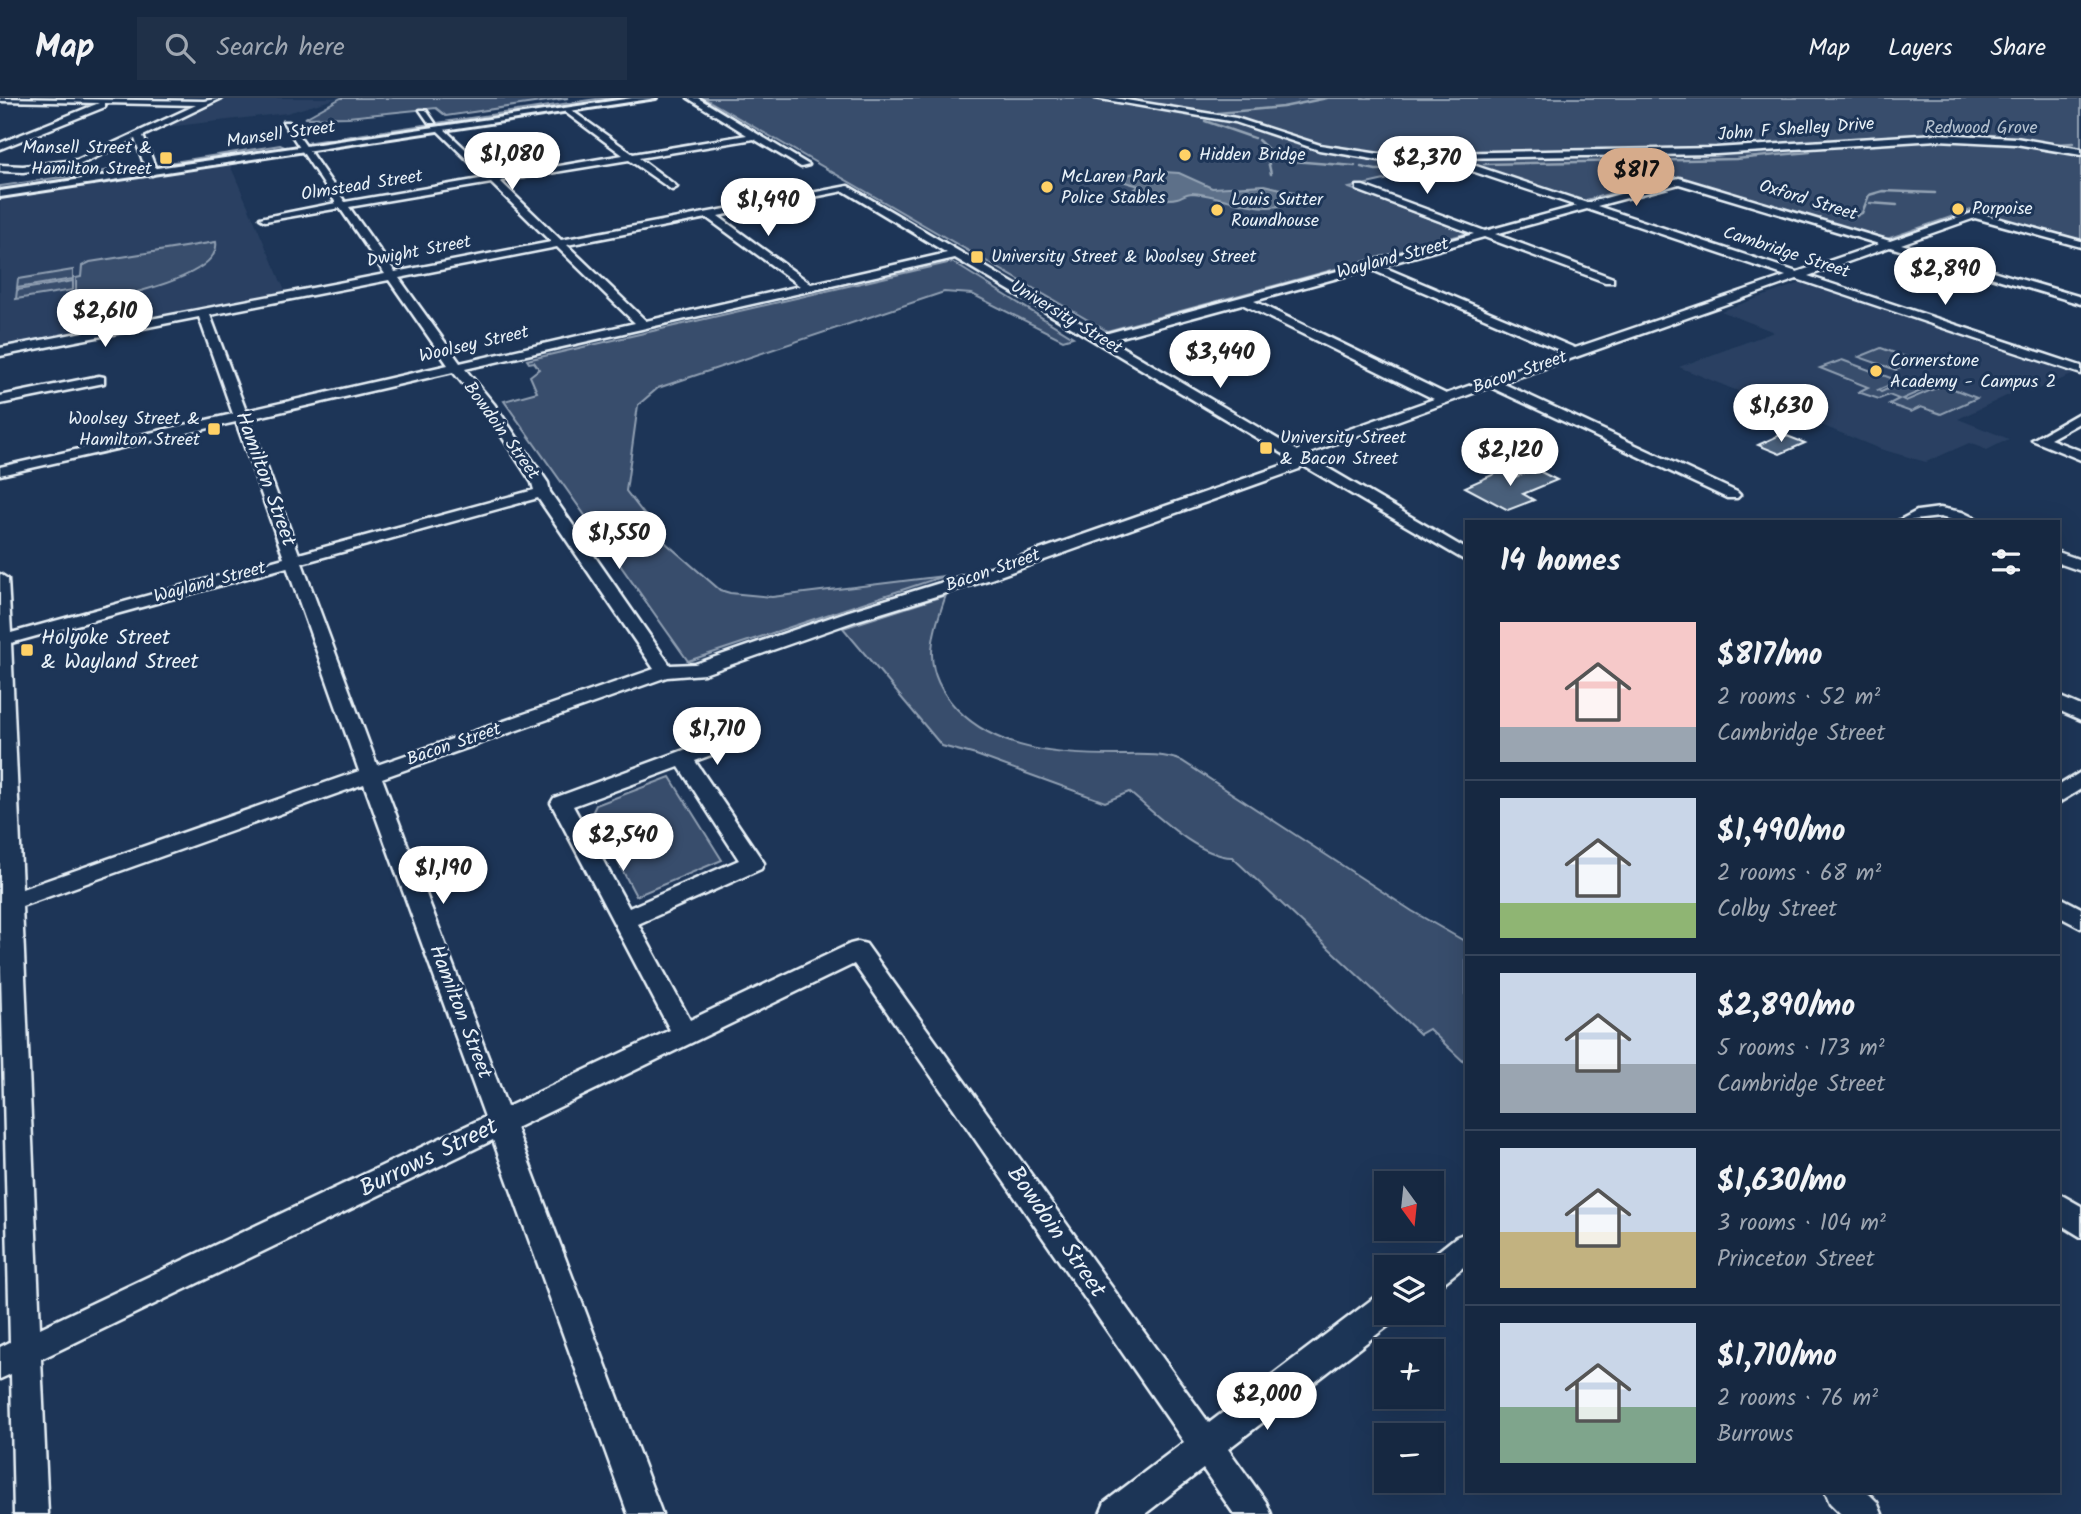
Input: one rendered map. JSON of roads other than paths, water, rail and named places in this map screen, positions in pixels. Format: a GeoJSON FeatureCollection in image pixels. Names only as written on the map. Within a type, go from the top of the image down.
{"type":"FeatureCollection","features":[{"type":"Feature","properties":{"kind":"street"},"geometry":{"type":"LineString","coordinates":[[0,168],[23,169],[79,162],[218,98]]}},
{"type":"Feature","properties":{"kind":"street","name":"Mansell Street"},"geometry":{"type":"LineString","coordinates":[[0,184],[150,167],[436,125],[592,98]]}},
{"type":"Feature","properties":{"kind":"street","name":"Mansell Street"},"geometry":{"type":"LineString","coordinates":[[436,125],[651,98]]}},
{"type":"Feature","properties":{"kind":"street"},"geometry":{"type":"LineString","coordinates":[[692,98],[804,165]]}},
{"type":"Feature","properties":{"kind":"street","name":"John F Shelley Drive"},"geometry":{"type":"LineString","coordinates":[[1099,98],[1236,120],[1306,144],[1379,157],[1716,151],[1937,137],[2015,141],[2081,152]]}},
{"type":"Feature","properties":{"kind":"street"},"geometry":{"type":"LineString","coordinates":[[0,99],[206,103]]}},
{"type":"Feature","properties":{"kind":"street"},"geometry":{"type":"LineString","coordinates":[[0,106],[18,99]]}},
{"type":"Feature","properties":{"kind":"street"},"geometry":{"type":"LineString","coordinates":[[0,146],[110,101]]}},
{"type":"Feature","properties":{"kind":"street"},"geometry":{"type":"LineString","coordinates":[[568,110],[672,187]]}},
{"type":"Feature","properties":{"kind":"street"},"geometry":{"type":"LineString","coordinates":[[423,112],[643,325]]}},
{"type":"Feature","properties":{"kind":"street","name":"Bowdoin Street"},"geometry":{"type":"LineString","coordinates":[[286,124],[456,368],[489,407],[540,483],[542,492],[665,671]]}},
{"type":"Feature","properties":{"kind":"street"},"geometry":{"type":"LineString","coordinates":[[138,135],[150,167]]}},
{"type":"Feature","properties":{"kind":"street","name":"Olmstead Street"},"geometry":{"type":"LineString","coordinates":[[265,218],[755,136]]}},
{"type":"Feature","properties":{"kind":"street","name":"Cambridge Street"},"geometry":{"type":"LineString","coordinates":[[1440,158],[2080,369]]}},
{"type":"Feature","properties":{"kind":"street","name":"Mansell Street"},"geometry":{"type":"LineString","coordinates":[[0,194],[150,167]]}},
{"type":"Feature","properties":{"kind":"street","name":"Wayland Street"},"geometry":{"type":"LineString","coordinates":[[1100,339],[1672,182],[1685,183]]}},
{"type":"Feature","properties":{"kind":"street","name":"Oxford Street"},"geometry":{"type":"LineString","coordinates":[[1685,183],[2081,301]]}},
{"type":"Feature","properties":{"kind":"street","name":"Dwight Street"},"geometry":{"type":"LineString","coordinates":[[0,352],[845,188]]}},
{"type":"Feature","properties":{"kind":"street","name":"University Street"},"geometry":{"type":"LineString","coordinates":[[845,188],[1465,555]]}},
{"type":"Feature","properties":{"kind":"street"},"geometry":{"type":"LineString","coordinates":[[1360,188],[1609,280]]}},
{"type":"Feature","properties":{"kind":"street"},"geometry":{"type":"LineString","coordinates":[[710,215],[808,287]]}},
{"type":"Feature","properties":{"kind":"street","name":"Bacon Street"},"geometry":{"type":"LineString","coordinates":[[5,903],[665,671],[697,670],[852,616],[985,575],[1294,466],[1307,449],[1975,215],[2081,244]]}},
{"type":"Feature","properties":{"kind":"street","name":"Woolsey Street"},"geometry":{"type":"LineString","coordinates":[[0,471],[957,254]]}},
{"type":"Feature","properties":{"kind":"street"},"geometry":{"type":"LineString","coordinates":[[1370,265],[1577,353]]}},
{"type":"Feature","properties":{"kind":"street"},"geometry":{"type":"LineString","coordinates":[[1244,300],[1445,399]]}},
{"type":"Feature","properties":{"kind":"street","name":"Hamilton Street"},"geometry":{"type":"LineString","coordinates":[[204,312],[371,775],[645,1514]]}},
{"type":"Feature","properties":{"kind":"street"},"geometry":{"type":"LineString","coordinates":[[0,400],[99,380]]}},
{"type":"Feature","properties":{"kind":"street"},"geometry":{"type":"LineString","coordinates":[[1492,383],[1732,495]]}},
{"type":"Feature","properties":{"kind":"street"},"geometry":{"type":"LineString","coordinates":[[2081,416],[2039,440],[2081,456]]}},
{"type":"Feature","properties":{"kind":"street","name":"Wayland Street"},"geometry":{"type":"LineString","coordinates":[[1,641],[542,492]]}},
{"type":"Feature","properties":{"kind":"street"},"geometry":{"type":"LineString","coordinates":[[1909,520],[1920,514],[1943,512],[1969,520]]}},
{"type":"Feature","properties":{"kind":"street"},"geometry":{"type":"LineString","coordinates":[[2060,557],[2081,566]]}},
{"type":"Feature","properties":{"kind":"street"},"geometry":{"type":"LineString","coordinates":[[0,579],[12,1357],[30,1514]]}},
{"type":"Feature","properties":{"kind":"street"},"geometry":{"type":"LineString","coordinates":[[2060,703],[2081,713]]}},
{"type":"Feature","properties":{"kind":"street"},"geometry":{"type":"LineString","coordinates":[[685,1034],[561,803],[737,738]]}},
{"type":"Feature","properties":{"kind":"street"},"geometry":{"type":"LineString","coordinates":[[624,919],[753,863],[683,758]]}},
{"type":"Feature","properties":{"kind":"street"},"geometry":{"type":"LineString","coordinates":[[2060,795],[2081,779]]}},
{"type":"Feature","properties":{"kind":"street"},"geometry":{"type":"LineString","coordinates":[[2060,906],[2081,919]]}},
{"type":"Feature","properties":{"kind":"street","name":"Bowdoin Street"},"geometry":{"type":"LineString","coordinates":[[858,951],[1254,1514]]}},
{"type":"Feature","properties":{"kind":"street","name":"Burrows Street"},"geometry":{"type":"LineString","coordinates":[[12,1357],[858,951]]}},
{"type":"Feature","properties":{"kind":"street"},"geometry":{"type":"LineString","coordinates":[[2060,1207],[2081,1223]]}},
{"type":"Feature","properties":{"kind":"street"},"geometry":{"type":"LineString","coordinates":[[1444,1264],[1465,1248]]}},
{"type":"Feature","properties":{"kind":"street"},"geometry":{"type":"LineString","coordinates":[[1117,1514],[1374,1317]]}},
{"type":"Feature","properties":{"kind":"street"},"geometry":{"type":"LineString","coordinates":[[1844,1493],[1865,1514]]}},
{"type":"Feature","properties":{"kind":"waterway"},"geometry":{"type":"LineString","coordinates":[[1218,113],[1283,107],[1327,98]]}},
{"type":"Feature","properties":{"kind":"waterway"},"geometry":{"type":"LineString","coordinates":[[1205,121],[1254,138]]}},
{"type":"Feature","properties":{"kind":"waterway"},"geometry":{"type":"LineString","coordinates":[[1258,140],[1271,152],[1268,159]]}},
{"type":"Feature","properties":{"kind":"waterway"},"geometry":{"type":"LineString","coordinates":[[2057,144],[2073,143]]}},
{"type":"Feature","properties":{"kind":"waterway"},"geometry":{"type":"LineString","coordinates":[[1484,164],[1736,159],[1810,152]]}},
{"type":"Feature","properties":{"kind":"waterway"},"geometry":{"type":"LineString","coordinates":[[1268,159],[1355,166]]}},
{"type":"Feature","properties":{"kind":"waterway"},"geometry":{"type":"LineString","coordinates":[[1268,159],[1271,174]]}},
{"type":"Feature","properties":{"kind":"waterway"},"geometry":{"type":"LineString","coordinates":[[1361,167],[1376,170],[1438,168]]}},
{"type":"Feature","properties":{"kind":"waterway"},"geometry":{"type":"LineString","coordinates":[[1854,217],[1862,213],[1869,195],[1883,191],[1935,193]]}},
{"type":"Feature","properties":{"kind":"waterway"},"geometry":{"type":"LineString","coordinates":[[1870,203],[1897,205]]}},
{"type":"Feature","properties":{"kind":"waterway"},"geometry":{"type":"LineString","coordinates":[[1851,218],[1857,215]]}},
{"type":"Feature","properties":{"kind":"place","name":"Hidden Bridge"},"geometry":{"type":"Point","coordinates":[1185,155]}},
{"type":"Feature","properties":{"kind":"place","name":"Mansell Street & Hamilton Street"},"geometry":{"type":"Point","coordinates":[166,158]}},
{"type":"Feature","properties":{"kind":"place","name":"McLaren Park Police Stables"},"geometry":{"type":"Point","coordinates":[1047,187]}},
{"type":"Feature","properties":{"kind":"place","name":"Porpoise"},"geometry":{"type":"Point","coordinates":[1958,209]}},
{"type":"Feature","properties":{"kind":"place","name":"Louis Sutter Roundhouse"},"geometry":{"type":"Point","coordinates":[1217,210]}},
{"type":"Feature","properties":{"kind":"place","name":"University Street & Woolsey Street"},"geometry":{"type":"Point","coordinates":[977,257]}},
{"type":"Feature","properties":{"kind":"place","name":"Cornerstone Academy - Campus 2"},"geometry":{"type":"Point","coordinates":[1876,371]}},
{"type":"Feature","properties":{"kind":"place","name":"Woolsey Street & Hamilton Street"},"geometry":{"type":"Point","coordinates":[214,429]}},
{"type":"Feature","properties":{"kind":"place","name":"University Street & Bacon Street"},"geometry":{"type":"Point","coordinates":[1266,448]}},
{"type":"Feature","properties":{"kind":"place","name":"Holyoke Street & Wayland Street"},"geometry":{"type":"Point","coordinates":[27,650]}},
{"type":"Feature","properties":{"kind":"park label","name":"Redwood Grove"},"geometry":{"type":"Point","coordinates":[1981,128]}}]}
